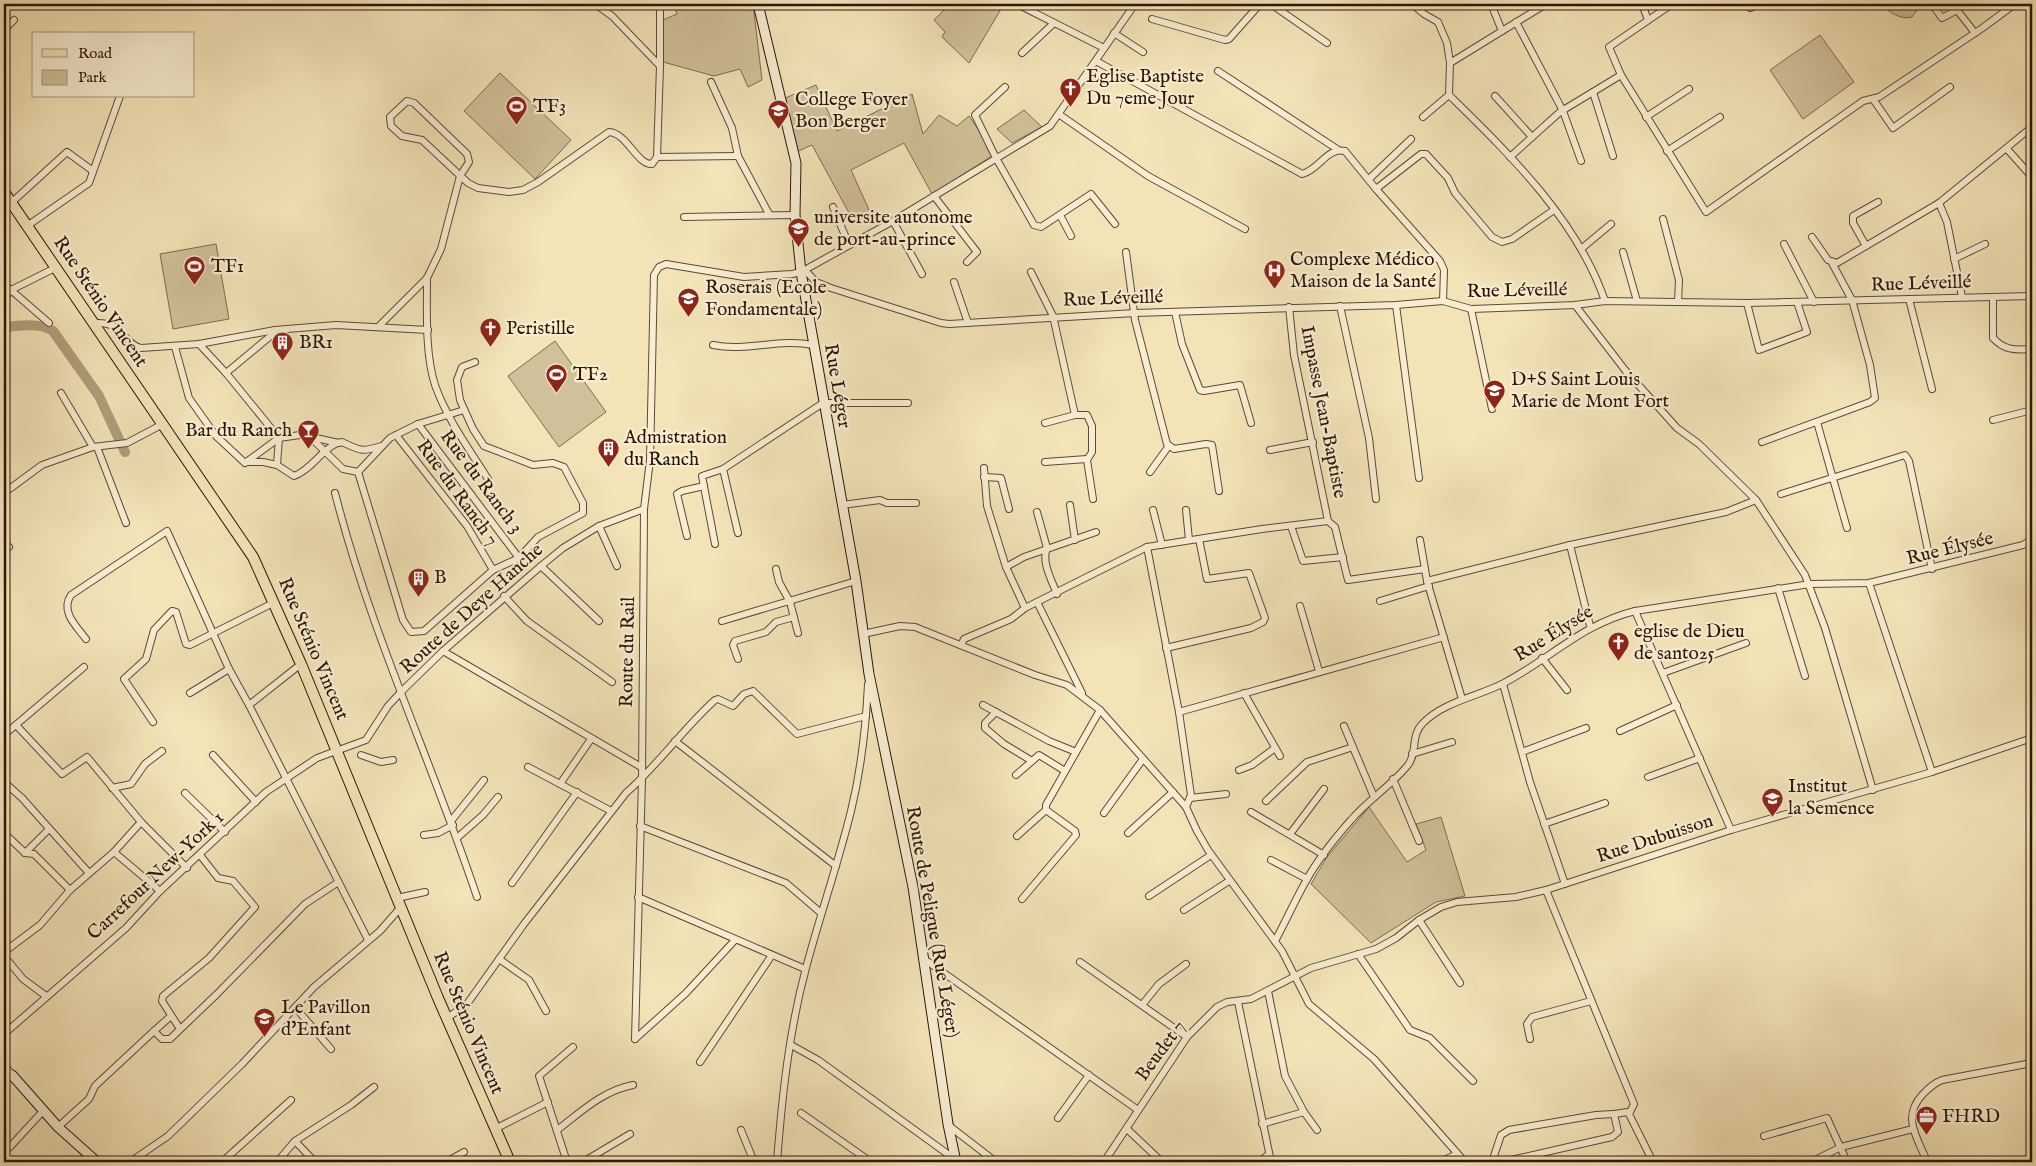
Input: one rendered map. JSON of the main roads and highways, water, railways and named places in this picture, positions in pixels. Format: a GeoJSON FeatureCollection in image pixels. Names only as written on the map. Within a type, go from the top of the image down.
{"type":"FeatureCollection","features":[{"type":"Feature","properties":{"kind":"main road","name":"Rue Sténio Vincent"},"geometry":{"type":"LineString","coordinates":[[4,192],[253,557],[275,602],[301,664],[446,1019],[510,1162]]}},
{"type":"Feature","properties":{"kind":"waterway"},"geometry":{"type":"LineString","coordinates":[[4,327],[42,326],[53,331],[99,396],[125,452]]}},
{"type":"Feature","properties":{"kind":"place","name":"Eglise Baptiste Du 7eme Jour"},"geometry":{"type":"Point","coordinates":[1070,107]}},
{"type":"Feature","properties":{"kind":"place","name":"TF3"},"geometry":{"type":"Point","coordinates":[517,126]}},
{"type":"Feature","properties":{"kind":"place","name":"College Foyer Bon Berger"},"geometry":{"type":"Point","coordinates":[779,130]}},
{"type":"Feature","properties":{"kind":"place","name":"universite autonome de port-au-prince"},"geometry":{"type":"Point","coordinates":[798,248]}},
{"type":"Feature","properties":{"kind":"place","name":"TF1"},"geometry":{"type":"Point","coordinates":[195,286]}},
{"type":"Feature","properties":{"kind":"place","name":"Complexe Médico Maison de la Santé"},"geometry":{"type":"Point","coordinates":[1274,290]}},
{"type":"Feature","properties":{"kind":"place","name":"Roserais (Ecole Fondamentale)"},"geometry":{"type":"Point","coordinates":[689,318]}},
{"type":"Feature","properties":{"kind":"place","name":"Peristille"},"geometry":{"type":"Point","coordinates":[490,348]}},
{"type":"Feature","properties":{"kind":"place","name":"BR1"},"geometry":{"type":"Point","coordinates":[283,362]}},
{"type":"Feature","properties":{"kind":"place","name":"TF2"},"geometry":{"type":"Point","coordinates":[557,394]}},
{"type":"Feature","properties":{"kind":"place","name":"D+S Saint Louis Marie de Mont Fort"},"geometry":{"type":"Point","coordinates":[1495,410]}},
{"type":"Feature","properties":{"kind":"place","name":"Bar du Ranch"},"geometry":{"type":"Point","coordinates":[308,450]}},
{"type":"Feature","properties":{"kind":"place","name":"Admistration du Ranch"},"geometry":{"type":"Point","coordinates":[608,468]}},
{"type":"Feature","properties":{"kind":"place","name":"B"},"geometry":{"type":"Point","coordinates":[418,597]}},
{"type":"Feature","properties":{"kind":"place","name":"eglise de Dieu de santo25"},"geometry":{"type":"Point","coordinates":[1618,662]}},
{"type":"Feature","properties":{"kind":"place","name":"Institut la Semence"},"geometry":{"type":"Point","coordinates":[1772,817]}},
{"type":"Feature","properties":{"kind":"place","name":"Le Pavillon d'Enfant"},"geometry":{"type":"Point","coordinates":[265,1038]}},
{"type":"Feature","properties":{"kind":"place","name":"FHRD"},"geometry":{"type":"Point","coordinates":[1926,1136]}}]}
